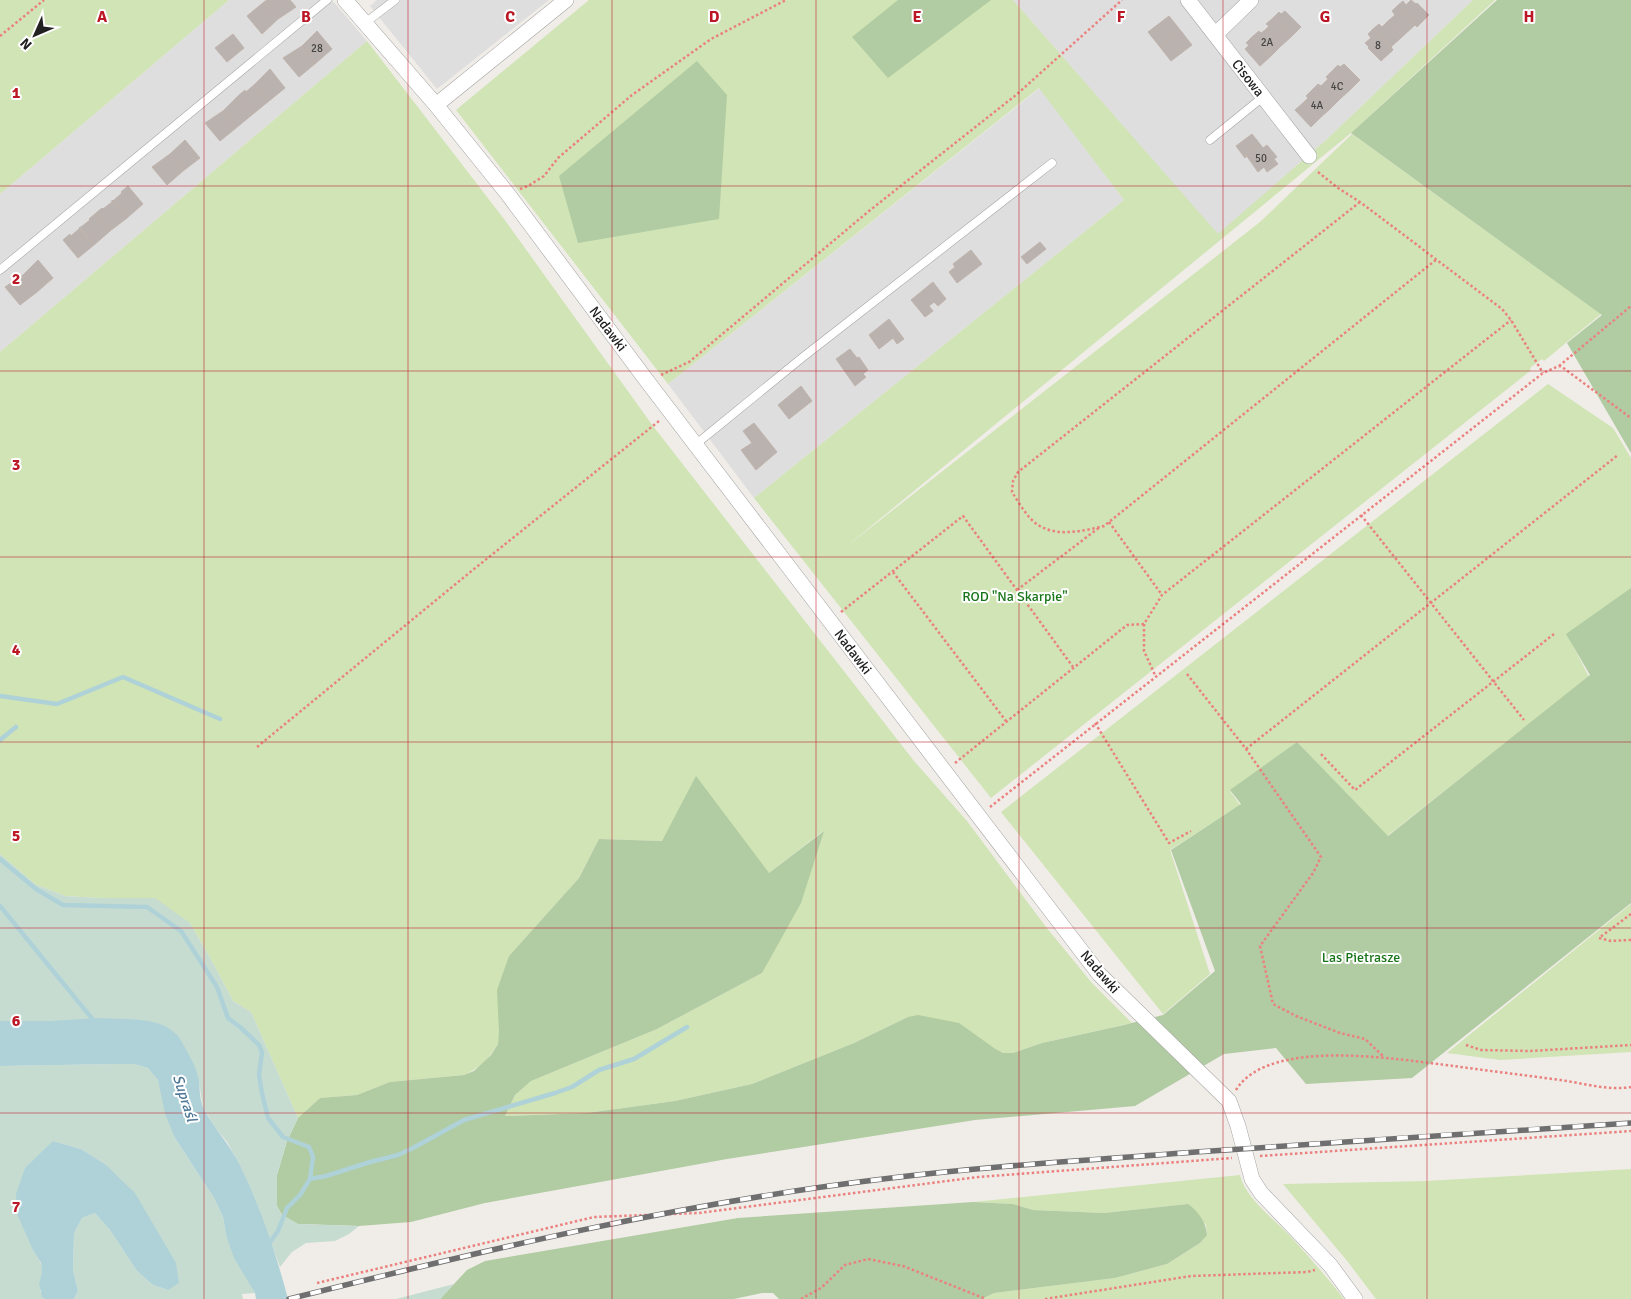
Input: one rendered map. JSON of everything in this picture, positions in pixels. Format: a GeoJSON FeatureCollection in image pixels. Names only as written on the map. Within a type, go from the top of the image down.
{"type":"FeatureCollection","features":[{"type":"Feature","properties":{"kind":"street","name":"Nadawki"},"geometry":{"type":"LineString","coordinates":[[345,0],[436,105],[507,193],[647,382],[1098,974],[1229,1102],[1238,1126],[1252,1179],[1261,1193],[1330,1265],[1355,1299]]}},
{"type":"Feature","properties":{"kind":"street"},"geometry":{"type":"LineString","coordinates":[[436,105],[566,0]]}},
{"type":"Feature","properties":{"kind":"street","name":"Cisowa"},"geometry":{"type":"LineString","coordinates":[[1188,0],[1309,156]]}},
{"type":"Feature","properties":{"kind":"street"},"geometry":{"type":"LineString","coordinates":[[1214,35],[1251,0]]}},
{"type":"Feature","properties":{"kind":"lane"},"geometry":{"type":"LineString","coordinates":[[0,270],[328,0]]}},
{"type":"Feature","properties":{"kind":"lane"},"geometry":{"type":"LineString","coordinates":[[365,23],[394,0]]}},
{"type":"Feature","properties":{"kind":"lane"},"geometry":{"type":"LineString","coordinates":[[1210,140],[1263,97]]}},
{"type":"Feature","properties":{"kind":"lane"},"geometry":{"type":"LineString","coordinates":[[695,445],[803,357],[1052,163]]}},
{"type":"Feature","properties":{"kind":"path"},"geometry":{"type":"LineString","coordinates":[[1,34],[44,0]]}},
{"type":"Feature","properties":{"kind":"path"},"geometry":{"type":"LineString","coordinates":[[507,193],[528,186],[544,176],[558,158],[591,128],[632,95],[703,45],[786,0]]}},
{"type":"Feature","properties":{"kind":"path"},"geometry":{"type":"LineString","coordinates":[[647,382],[688,362],[869,211],[1016,95],[1122,0]]}},
{"type":"Feature","properties":{"kind":"path"},"geometry":{"type":"LineString","coordinates":[[1318,172],[1502,309],[1511,320],[1543,372]]}},
{"type":"Feature","properties":{"kind":"path"},"geometry":{"type":"LineString","coordinates":[[1101,526],[1066,533],[1046,529],[1030,518],[1012,492],[1013,481],[1018,472],[1360,202]]}},
{"type":"Feature","properties":{"kind":"path"},"geometry":{"type":"LineString","coordinates":[[1017,590],[1108,522],[1437,259]]}},
{"type":"Feature","properties":{"kind":"path"},"geometry":{"type":"LineString","coordinates":[[979,816],[1543,372],[1559,366],[1631,306]]}},
{"type":"Feature","properties":{"kind":"path"},"geometry":{"type":"LineString","coordinates":[[1156,676],[1144,651],[1144,624],[1162,596],[1511,320]]}},
{"type":"Feature","properties":{"kind":"path"},"geometry":{"type":"LineString","coordinates":[[1559,366],[1631,418]]}},
{"type":"Feature","properties":{"kind":"path"},"geometry":{"type":"LineString","coordinates":[[257,747],[474,569],[670,412]]}},
{"type":"Feature","properties":{"kind":"path"},"geometry":{"type":"LineString","coordinates":[[1246,749],[1618,455]]}},
{"type":"Feature","properties":{"kind":"path"},"geometry":{"type":"LineString","coordinates":[[1361,515],[1524,720]]}},
{"type":"Feature","properties":{"kind":"path"},"geometry":{"type":"LineString","coordinates":[[829,621],[963,516],[1073,667]]}},
{"type":"Feature","properties":{"kind":"path"},"geometry":{"type":"LineString","coordinates":[[1108,522],[1162,596]]}},
{"type":"Feature","properties":{"kind":"path"},"geometry":{"type":"LineString","coordinates":[[893,572],[1006,721]]}},
{"type":"Feature","properties":{"kind":"path"},"geometry":{"type":"LineString","coordinates":[[945,772],[1073,667],[1128,625],[1144,624]]}},
{"type":"Feature","properties":{"kind":"path"},"geometry":{"type":"LineString","coordinates":[[1321,754],[1355,790],[1554,634]]}},
{"type":"Feature","properties":{"kind":"path"},"geometry":{"type":"LineString","coordinates":[[1187,674],[1246,749],[1321,857],[1313,873],[1260,946],[1273,1004],[1296,1016],[1340,1033],[1365,1039],[1384,1057]]}},
{"type":"Feature","properties":{"kind":"path"},"geometry":{"type":"LineString","coordinates":[[1095,723],[1169,843],[1191,831]]}},
{"type":"Feature","properties":{"kind":"path"},"geometry":{"type":"LineString","coordinates":[[1631,914],[1599,938],[1611,941],[1631,940]]}},
{"type":"Feature","properties":{"kind":"path"},"geometry":{"type":"LineString","coordinates":[[1466,1045],[1481,1050],[1530,1051],[1631,1045]]}},
{"type":"Feature","properties":{"kind":"path"},"geometry":{"type":"LineString","coordinates":[[1229,1102],[1242,1081],[1267,1066],[1298,1058],[1321,1056],[1384,1057],[1619,1089],[1631,1087]]}},
{"type":"Feature","properties":{"kind":"path"},"geometry":{"type":"LineString","coordinates":[[317,1283],[594,1217],[699,1213],[978,1177],[1246,1157],[1631,1132]]}},
{"type":"Feature","properties":{"kind":"path"},"geometry":{"type":"LineString","coordinates":[[802,1299],[821,1288],[845,1265],[868,1259],[903,1266],[986,1299]]}},
{"type":"Feature","properties":{"kind":"path"},"geometry":{"type":"LineString","coordinates":[[1045,1299],[1191,1276],[1307,1272],[1330,1265]]}},
{"type":"Feature","properties":{"kind":"shaded area"},"geometry":{"type":"Polygon","coordinates":[[[229,0],[332,0],[367,41],[0,352],[0,194],[229,0]]]}},
{"type":"Feature","properties":{"kind":"shaded area"},"geometry":{"type":"Polygon","coordinates":[[[377,0],[549,0],[437,89],[370,6],[377,0]]]}},
{"type":"Feature","properties":{"kind":"shaded area"},"geometry":{"type":"Polygon","coordinates":[[[1013,0],[1473,0],[1326,140],[1218,235],[1013,0]]]}},
{"type":"Feature","properties":{"kind":"shaded area"},"geometry":{"type":"Polygon","coordinates":[[[1040,88],[1124,200],[754,498],[668,384],[1040,88]]]}},
{"type":"Feature","properties":{"kind":"green space"},"geometry":{"type":"Polygon","coordinates":[[[0,0],[229,0],[0,194],[0,0]]]}},
{"type":"Feature","properties":{"kind":"green space","name":"ROD \"Na Skarpie\""},"geometry":{"type":"Polygon","coordinates":[[[589,0],[1013,0],[1218,234],[1326,140],[1473,0],[1495,0],[1351,133],[842,550],[1260,222],[1352,134],[1601,314],[1544,361],[1542,359],[1531,367],[1530,371],[991,798],[754,498],[1124,200],[1039,88],[668,384],[456,110],[589,0]]]}},
{"type":"Feature","properties":{"kind":"green space"},"geometry":{"type":"Polygon","coordinates":[[[898,0],[991,0],[888,78],[852,37],[898,0]]]}},
{"type":"Feature","properties":{"kind":"green space"},"geometry":{"type":"Polygon","coordinates":[[[1497,0],[1631,0],[1631,453],[1567,343],[1602,315],[1351,133],[1497,0]]]}},
{"type":"Feature","properties":{"kind":"green space"},"geometry":{"type":"Polygon","coordinates":[[[367,41],[504,219],[653,426],[914,761],[967,821],[1046,927],[1092,983],[1132,1023],[1042,1043],[1013,1053],[1003,1053],[908,1017],[854,1043],[752,1084],[675,1101],[587,1113],[505,1116],[515,1095],[531,1081],[657,1029],[762,973],[823,831],[769,873],[662,841],[599,839],[579,878],[509,956],[498,1044],[483,1062],[474,1070],[464,1075],[390,1082],[357,1095],[320,1098],[298,1118],[251,1012],[233,1001],[190,923],[99,898],[65,896],[35,884],[0,854],[0,352],[367,41]]]}},
{"type":"Feature","properties":{"kind":"green space"},"geometry":{"type":"Polygon","coordinates":[[[697,61],[727,95],[719,219],[578,243],[559,176],[697,61]]]}},
{"type":"Feature","properties":{"kind":"green space"},"geometry":{"type":"Polygon","coordinates":[[[1548,384],[1613,428],[1631,458],[1631,590],[1567,634],[1589,677],[1387,836],[1297,742],[1230,791],[1240,805],[1170,850],[1210,974],[1163,1014],[1001,812],[1548,384]]]}},
{"type":"Feature","properties":{"kind":"green space","name":"Las Pietrasze"},"geometry":{"type":"Polygon","coordinates":[[[1631,588],[1631,903],[1412,1078],[1306,1084],[1276,1048],[1224,1054],[1135,1106],[975,1120],[727,1159],[485,1203],[411,1222],[359,1226],[298,1224],[282,1215],[277,1206],[277,1175],[287,1141],[298,1118],[320,1098],[357,1095],[390,1082],[464,1075],[474,1071],[491,1055],[498,1044],[497,990],[509,956],[579,878],[599,839],[662,841],[696,776],[769,873],[824,831],[801,903],[762,973],[657,1029],[531,1081],[515,1095],[505,1116],[587,1113],[675,1101],[752,1084],[854,1043],[908,1017],[918,1015],[959,1023],[1003,1053],[1013,1053],[1042,1043],[1163,1015],[1215,971],[1171,850],[1241,804],[1230,790],[1297,742],[1388,836],[1590,675],[1566,634],[1631,588]]]}},
{"type":"Feature","properties":{"kind":"green space"},"geometry":{"type":"Polygon","coordinates":[[[0,854],[35,884],[65,896],[155,898],[190,923],[233,1001],[251,1012],[298,1118],[287,1141],[277,1175],[277,1206],[282,1215],[298,1224],[359,1226],[335,1241],[306,1243],[292,1252],[280,1267],[239,1163],[203,1107],[197,1071],[49,1021],[0,1021],[0,854]]]}},
{"type":"Feature","properties":{"kind":"green space"},"geometry":{"type":"Polygon","coordinates":[[[1631,904],[1631,1052],[1500,1060],[1447,1053],[1631,904]]]}},
{"type":"Feature","properties":{"kind":"green space"},"geometry":{"type":"Polygon","coordinates":[[[134,1064],[148,1068],[158,1080],[175,1138],[214,1198],[223,1217],[226,1235],[255,1293],[242,1294],[243,1299],[74,1299],[78,1291],[73,1270],[74,1233],[82,1218],[95,1213],[110,1230],[137,1271],[153,1285],[168,1290],[105,1164],[81,1149],[53,1141],[33,1250],[42,1266],[40,1289],[45,1299],[0,1299],[0,1066],[134,1064]]]}},
{"type":"Feature","properties":{"kind":"green space"},"geometry":{"type":"Polygon","coordinates":[[[1631,1169],[1631,1299],[1376,1299],[1283,1184],[1426,1181],[1631,1169]]]}},
{"type":"Feature","properties":{"kind":"green space"},"geometry":{"type":"Polygon","coordinates":[[[1240,1175],[1243,1184],[1254,1200],[1291,1237],[1344,1299],[982,1299],[994,1293],[1115,1278],[1167,1264],[1200,1243],[1207,1234],[1206,1225],[1188,1204],[1104,1213],[1033,1210],[1013,1204],[973,1202],[1240,1175]]]}},
{"type":"Feature","properties":{"kind":"green space"},"geometry":{"type":"Polygon","coordinates":[[[973,1202],[1013,1204],[1033,1210],[1104,1213],[1188,1204],[1201,1218],[1207,1235],[1200,1243],[1167,1264],[1115,1278],[994,1293],[982,1299],[779,1299],[773,1293],[762,1293],[734,1299],[440,1299],[467,1270],[485,1261],[738,1218],[973,1202]]]}},
{"type":"Feature","properties":{"kind":"green space"},"geometry":{"type":"Polygon","coordinates":[[[454,1284],[440,1299],[396,1299],[454,1284]]]}},
{"type":"Feature","properties":{"kind":"water","name":"Supraśl"},"geometry":{"type":"Polygon","coordinates":[[[101,1018],[152,1022],[170,1029],[179,1038],[197,1072],[204,1109],[235,1156],[254,1196],[273,1247],[288,1299],[256,1299],[255,1293],[234,1258],[226,1235],[223,1217],[214,1198],[175,1138],[165,1114],[158,1080],[148,1068],[134,1064],[0,1066],[0,1021],[101,1018]]]}},
{"type":"Feature","properties":{"kind":"water"},"geometry":{"type":"Polygon","coordinates":[[[53,1141],[81,1149],[105,1164],[135,1193],[176,1263],[179,1283],[168,1290],[153,1285],[137,1271],[110,1230],[95,1213],[82,1218],[74,1233],[73,1270],[78,1291],[74,1299],[45,1299],[42,1297],[39,1284],[42,1272],[41,1263],[17,1214],[16,1194],[25,1168],[53,1141]]]}},
{"type":"Feature","properties":{"kind":"building"},"geometry":{"type":"Polygon","coordinates":[[[267,0],[290,0],[296,7],[278,19],[264,2],[267,0]]]}},
{"type":"Feature","properties":{"kind":"building"},"geometry":{"type":"Polygon","coordinates":[[[1411,0],[1417,3],[1429,15],[1417,27],[1397,6],[1403,1],[1406,5],[1411,0]]]}},
{"type":"Feature","properties":{"kind":"building"},"geometry":{"type":"Polygon","coordinates":[[[264,2],[278,19],[262,34],[247,16],[264,2]]]}},
{"type":"Feature","properties":{"kind":"building"},"geometry":{"type":"Polygon","coordinates":[[[1397,6],[1417,27],[1415,25],[1403,36],[1388,21],[1395,15],[1392,11],[1397,6]]]}},
{"type":"Feature","properties":{"kind":"building"},"geometry":{"type":"Polygon","coordinates":[[[1285,11],[1301,27],[1291,37],[1273,18],[1279,12],[1281,14],[1285,11]]]}},
{"type":"Feature","properties":{"kind":"building"},"geometry":{"type":"Polygon","coordinates":[[[1169,16],[1181,31],[1160,47],[1148,32],[1169,16]]]}},
{"type":"Feature","properties":{"kind":"building"},"geometry":{"type":"Polygon","coordinates":[[[1273,18],[1291,37],[1281,46],[1265,30],[1269,26],[1266,24],[1273,18]]]}},
{"type":"Feature","properties":{"kind":"building"},"geometry":{"type":"Polygon","coordinates":[[[1388,21],[1403,36],[1391,47],[1393,50],[1373,29],[1379,24],[1382,27],[1388,21]]]}},
{"type":"Feature","properties":{"kind":"building"},"geometry":{"type":"Polygon","coordinates":[[[1373,29],[1393,50],[1381,61],[1365,43],[1371,38],[1368,34],[1373,29]]]}},
{"type":"Feature","properties":{"kind":"building"},"geometry":{"type":"Polygon","coordinates":[[[1265,30],[1281,46],[1271,56],[1252,37],[1259,31],[1261,33],[1265,30]]]}},
{"type":"Feature","properties":{"kind":"building"},"geometry":{"type":"Polygon","coordinates":[[[317,31],[332,49],[316,63],[302,46],[317,31]]]}},
{"type":"Feature","properties":{"kind":"building"},"geometry":{"type":"Polygon","coordinates":[[[1181,31],[1192,45],[1171,61],[1160,47],[1181,31]]]}},
{"type":"Feature","properties":{"kind":"building"},"geometry":{"type":"Polygon","coordinates":[[[233,34],[244,48],[227,62],[215,48],[233,34]]]}},
{"type":"Feature","properties":{"kind":"building"},"geometry":{"type":"Polygon","coordinates":[[[1252,37],[1271,56],[1260,66],[1245,49],[1249,45],[1246,43],[1252,37]]]}},
{"type":"Feature","properties":{"kind":"building"},"geometry":{"type":"Polygon","coordinates":[[[302,46],[316,63],[299,77],[283,58],[302,46]]]}},
{"type":"Feature","properties":{"kind":"building"},"geometry":{"type":"Polygon","coordinates":[[[1344,64],[1360,80],[1350,90],[1332,71],[1338,65],[1340,67],[1344,64]]]}},
{"type":"Feature","properties":{"kind":"building"},"geometry":{"type":"Polygon","coordinates":[[[270,69],[285,88],[269,101],[255,84],[270,69]]]}},
{"type":"Feature","properties":{"kind":"building"},"geometry":{"type":"Polygon","coordinates":[[[1332,71],[1350,90],[1340,99],[1324,83],[1328,79],[1326,77],[1332,71]]]}},
{"type":"Feature","properties":{"kind":"building"},"geometry":{"type":"Polygon","coordinates":[[[1324,83],[1340,99],[1330,109],[1312,90],[1318,84],[1321,86],[1324,83]]]}},
{"type":"Feature","properties":{"kind":"building"},"geometry":{"type":"Polygon","coordinates":[[[255,84],[269,101],[253,114],[238,96],[255,84]]]}},
{"type":"Feature","properties":{"kind":"building"},"geometry":{"type":"Polygon","coordinates":[[[1312,90],[1330,109],[1320,118],[1304,102],[1308,98],[1306,96],[1312,90]]]}},
{"type":"Feature","properties":{"kind":"building"},"geometry":{"type":"Polygon","coordinates":[[[238,96],[253,114],[236,128],[223,111],[238,96]]]}},
{"type":"Feature","properties":{"kind":"building"},"geometry":{"type":"Polygon","coordinates":[[[1304,102],[1320,118],[1311,127],[1295,110],[1304,102]]]}},
{"type":"Feature","properties":{"kind":"building"},"geometry":{"type":"Polygon","coordinates":[[[223,111],[236,128],[220,141],[205,123],[223,111]]]}},
{"type":"Feature","properties":{"kind":"building"},"geometry":{"type":"Polygon","coordinates":[[[1252,134],[1260,144],[1246,155],[1245,158],[1236,146],[1252,134]]]}},
{"type":"Feature","properties":{"kind":"building"},"geometry":{"type":"Polygon","coordinates":[[[185,140],[200,158],[183,171],[170,154],[185,140]]]}},
{"type":"Feature","properties":{"kind":"building"},"geometry":{"type":"Polygon","coordinates":[[[1260,144],[1263,148],[1267,145],[1277,157],[1274,159],[1278,164],[1267,172],[1264,167],[1258,172],[1246,155],[1260,144]]]}},
{"type":"Feature","properties":{"kind":"building"},"geometry":{"type":"Polygon","coordinates":[[[170,154],[183,171],[167,185],[152,167],[170,154]]]}},
{"type":"Feature","properties":{"kind":"building"},"geometry":{"type":"Polygon","coordinates":[[[128,186],[143,204],[127,218],[112,200],[128,186]]]}},
{"type":"Feature","properties":{"kind":"building"},"geometry":{"type":"Polygon","coordinates":[[[112,200],[127,218],[110,231],[96,213],[112,202],[112,200]]]}},
{"type":"Feature","properties":{"kind":"building"},"geometry":{"type":"Polygon","coordinates":[[[96,213],[110,231],[94,245],[80,227],[96,213]]]}},
{"type":"Feature","properties":{"kind":"building"},"geometry":{"type":"Polygon","coordinates":[[[80,228],[94,245],[78,258],[63,240],[80,228]]]}},
{"type":"Feature","properties":{"kind":"building"},"geometry":{"type":"Polygon","coordinates":[[[1040,242],[1046,249],[1027,264],[1021,257],[1040,242]]]}},
{"type":"Feature","properties":{"kind":"building"},"geometry":{"type":"Polygon","coordinates":[[[971,250],[982,264],[957,283],[949,272],[955,267],[953,264],[971,250]]]}},
{"type":"Feature","properties":{"kind":"building"},"geometry":{"type":"Polygon","coordinates":[[[38,260],[53,278],[37,292],[23,275],[38,260]]]}},
{"type":"Feature","properties":{"kind":"building"},"geometry":{"type":"Polygon","coordinates":[[[23,275],[37,292],[20,305],[5,287],[23,275]]]}},
{"type":"Feature","properties":{"kind":"building"},"geometry":{"type":"Polygon","coordinates":[[[933,282],[946,299],[938,306],[934,302],[929,306],[933,311],[925,317],[911,300],[933,282]]]}},
{"type":"Feature","properties":{"kind":"building"},"geometry":{"type":"Polygon","coordinates":[[[889,319],[904,339],[897,344],[893,338],[879,349],[869,335],[889,319]]]}},
{"type":"Feature","properties":{"kind":"building"},"geometry":{"type":"Polygon","coordinates":[[[850,349],[857,358],[859,357],[868,370],[863,374],[866,377],[855,386],[836,359],[850,349]]]}},
{"type":"Feature","properties":{"kind":"building"},"geometry":{"type":"Polygon","coordinates":[[[801,386],[812,401],[789,419],[778,405],[801,386]]]}},
{"type":"Feature","properties":{"kind":"building"},"geometry":{"type":"Polygon","coordinates":[[[754,423],[777,452],[756,470],[741,450],[752,443],[743,431],[754,423]]]}},
{"type":"Feature","properties":{"kind":"waterway"},"geometry":{"type":"LineString","coordinates":[[0,696],[57,704],[123,677],[220,719]]}},
{"type":"Feature","properties":{"kind":"waterway"},"geometry":{"type":"LineString","coordinates":[[0,740],[16,727]]}},
{"type":"Feature","properties":{"kind":"waterway"},"geometry":{"type":"LineString","coordinates":[[0,859],[36,889],[63,905],[147,907],[181,931],[217,987],[228,1018],[259,1045],[262,1052],[259,1075],[268,1118],[283,1137],[309,1147],[313,1157],[310,1179],[300,1195],[287,1208],[278,1231],[268,1245]]}},
{"type":"Feature","properties":{"kind":"waterway"},"geometry":{"type":"LineString","coordinates":[[0,906],[94,1021]]}},
{"type":"Feature","properties":{"kind":"waterway"},"geometry":{"type":"LineString","coordinates":[[310,1179],[398,1155],[464,1120],[572,1087],[599,1070],[634,1059],[687,1027]]}},
{"type":"Feature","properties":{"kind":"railway"},"geometry":{"type":"LineString","coordinates":[[289,1299],[510,1246],[658,1215],[733,1201],[883,1179],[961,1170],[1079,1161],[1631,1123]]}}]}
